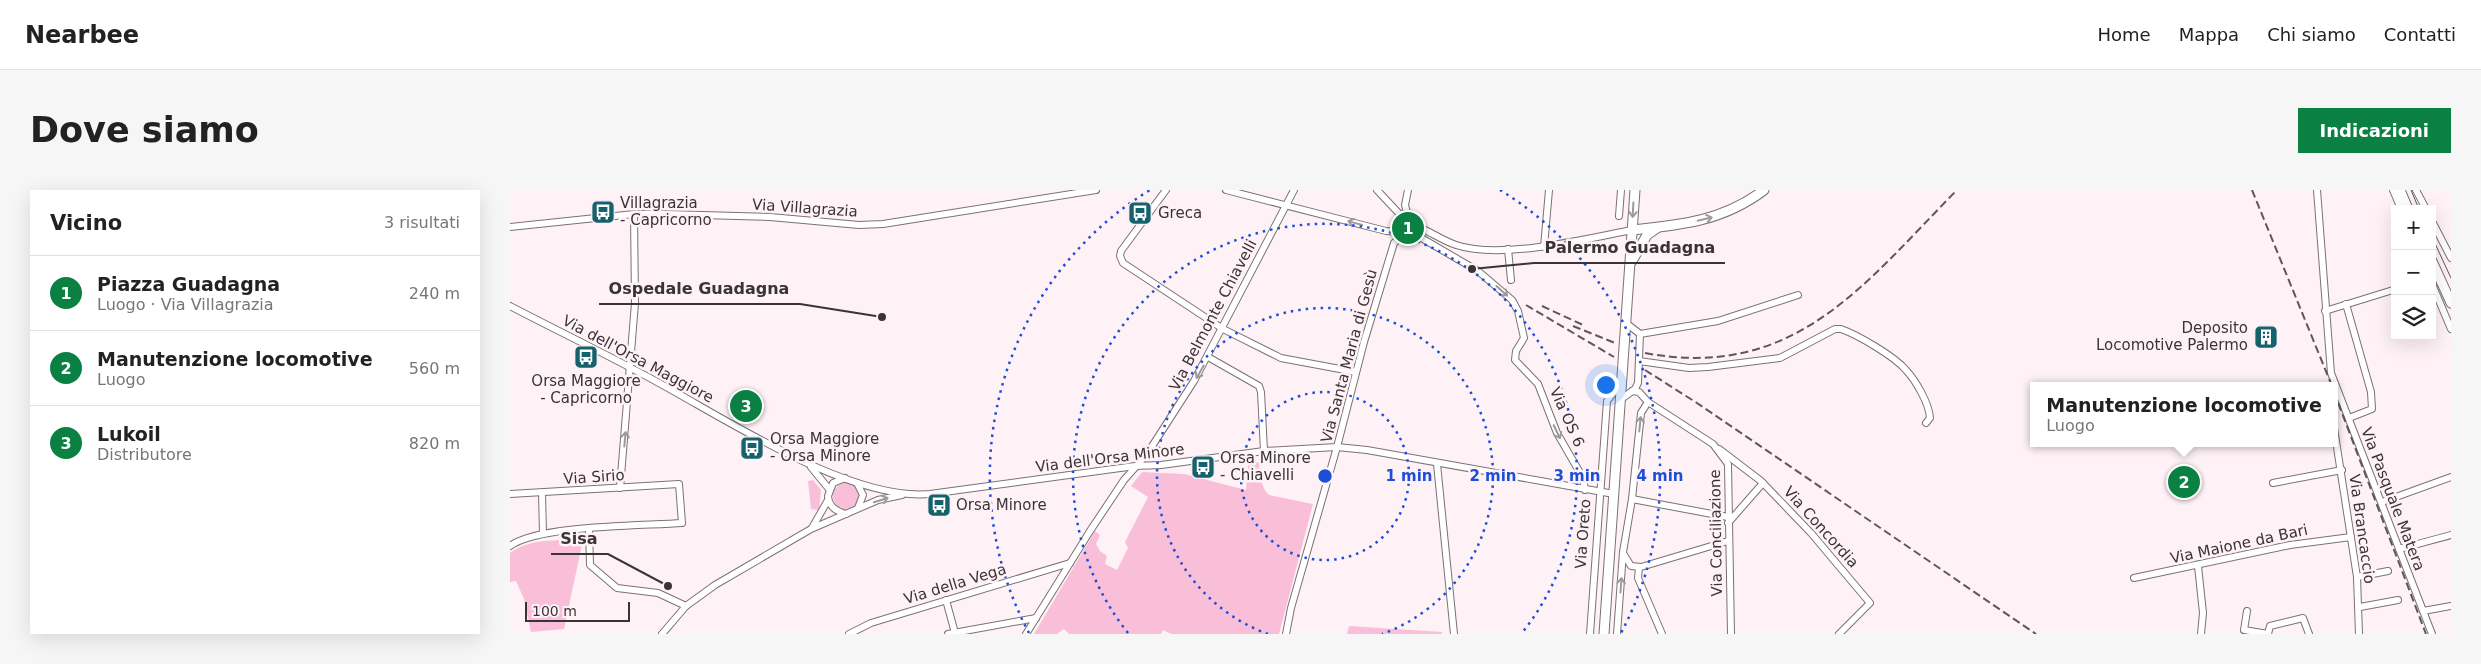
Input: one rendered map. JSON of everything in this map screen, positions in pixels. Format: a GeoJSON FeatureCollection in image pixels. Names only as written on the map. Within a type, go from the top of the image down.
{"type":"FeatureCollection","features":[{"type":"Feature","properties":{"kind":"street","name":"Via Villagrazia"},"geometry":{"type":"LineString","coordinates":[[510,227],[634,214],[722,215],[859,225],[883,224],[1096,190]]}},
{"type":"Feature","properties":{"kind":"street"},"geometry":{"type":"LineString","coordinates":[[1166,190],[1120,256],[1123,263],[1223,328],[1281,358],[1356,372]]}},
{"type":"Feature","properties":{"kind":"street"},"geometry":{"type":"LineString","coordinates":[[1226,190],[1254,193],[1287,205],[1386,231],[1403,233],[1409,238],[1418,236],[1421,228]]}},
{"type":"Feature","properties":{"kind":"street","name":"Via Belmonte Chiavelli"},"geometry":{"type":"LineString","coordinates":[[1026,634],[1070,563],[1135,466],[1147,454],[1208,357],[1249,273],[1294,190]]}},
{"type":"Feature","properties":{"kind":"street"},"geometry":{"type":"LineString","coordinates":[[1377,190],[1408,221]]}},
{"type":"Feature","properties":{"kind":"street"},"geometry":{"type":"LineString","coordinates":[[1408,190],[1405,205],[1408,221]]}},
{"type":"Feature","properties":{"kind":"street"},"geometry":{"type":"LineString","coordinates":[[1544,247],[1549,190]]}},
{"type":"Feature","properties":{"kind":"street"},"geometry":{"type":"LineString","coordinates":[[1619,216],[1621,190]]}},
{"type":"Feature","properties":{"kind":"street","name":"Via Oreto"},"geometry":{"type":"LineString","coordinates":[[1604,634],[1634,190]]}},
{"type":"Feature","properties":{"kind":"street"},"geometry":{"type":"LineString","coordinates":[[1403,233],[1402,226],[1408,221],[1416,220],[1421,228],[1457,245],[1494,250],[1544,247],[1632,230],[1657,228],[1707,219],[1727,213],[1764,190]]}},
{"type":"Feature","properties":{"kind":"street"},"geometry":{"type":"LineString","coordinates":[[2317,190],[2325,310],[2391,291]]}},
{"type":"Feature","properties":{"kind":"street"},"geometry":{"type":"LineString","coordinates":[[2393,190],[2399,205]]}},
{"type":"Feature","properties":{"kind":"street"},"geometry":{"type":"LineString","coordinates":[[2400,190],[2406,205]]}},
{"type":"Feature","properties":{"kind":"street"},"geometry":{"type":"LineString","coordinates":[[2416,190],[2424,205]]}},
{"type":"Feature","properties":{"kind":"street"},"geometry":{"type":"LineString","coordinates":[[620,488],[632,368],[635,302],[634,214]]}},
{"type":"Feature","properties":{"kind":"street"},"geometry":{"type":"LineString","coordinates":[[1630,263],[1647,235],[1657,228]]}},
{"type":"Feature","properties":{"kind":"street"},"geometry":{"type":"LineString","coordinates":[[2436,229],[2451,258]]}},
{"type":"Feature","properties":{"kind":"street","name":"Via Santa Maria di Gesù"},"geometry":{"type":"LineString","coordinates":[[1286,634],[1295,591],[1337,447],[1356,372],[1394,243],[1403,233]]}},
{"type":"Feature","properties":{"kind":"street","name":"Via OS 6"},"geometry":{"type":"LineString","coordinates":[[1418,236],[1478,271],[1516,305],[1524,338],[1516,351],[1515,360],[1538,384],[1557,433],[1583,478],[1584,490]]}},
{"type":"Feature","properties":{"kind":"street"},"geometry":{"type":"LineString","coordinates":[[1508,249],[1511,280]]}},
{"type":"Feature","properties":{"kind":"street"},"geometry":{"type":"LineString","coordinates":[[2436,270],[2451,303]]}},
{"type":"Feature","properties":{"kind":"street"},"geometry":{"type":"LineString","coordinates":[[2436,293],[2451,329]]}},
{"type":"Feature","properties":{"kind":"street"},"geometry":{"type":"LineString","coordinates":[[1626,323],[1640,334],[1718,321],[1798,295]]}},
{"type":"Feature","properties":{"kind":"street"},"geometry":{"type":"LineString","coordinates":[[2346,304],[2371,392],[2372,409],[2349,418]]}},
{"type":"Feature","properties":{"kind":"street","name":"Via dell'Orsa Maggiore"},"geometry":{"type":"LineString","coordinates":[[510,306],[632,368],[806,463]]}},
{"type":"Feature","properties":{"kind":"street","name":"Via Pasquale Matera"},"geometry":{"type":"LineString","coordinates":[[2325,310],[2331,373],[2335,382]]}},
{"type":"Feature","properties":{"kind":"street"},"geometry":{"type":"LineString","coordinates":[[1639,361],[1680,367],[1708,368],[1780,358],[1835,329],[1841,329],[1870,344],[1906,368],[1928,407],[1930,418],[1926,423]]}},
{"type":"Feature","properties":{"kind":"street"},"geometry":{"type":"LineString","coordinates":[[1620,400],[1632,391],[1638,383],[1640,334]]}},
{"type":"Feature","properties":{"kind":"street"},"geometry":{"type":"LineString","coordinates":[[1208,357],[1259,386],[1261,392],[1264,451]]}},
{"type":"Feature","properties":{"kind":"street","name":"Via Oreto"},"geometry":{"type":"LineString","coordinates":[[1590,634],[1607,401],[1622,382]]}},
{"type":"Feature","properties":{"kind":"street","name":"Via Pasquale Matera"},"geometry":{"type":"LineString","coordinates":[[2338,390],[2432,634]]}},
{"type":"Feature","properties":{"kind":"street","name":"Via Conciliazione"},"geometry":{"type":"LineString","coordinates":[[1632,391],[1639,392],[1648,402],[1713,444],[1728,464],[1731,634]]}},
{"type":"Feature","properties":{"kind":"street"},"geometry":{"type":"LineString","coordinates":[[1618,634],[1623,552],[1632,499],[1641,413],[1648,402]]}},
{"type":"Feature","properties":{"kind":"street","name":"Via Concordia"},"geometry":{"type":"LineString","coordinates":[[1713,444],[1763,483],[1811,533],[1870,602],[1839,634]]}},
{"type":"Feature","properties":{"kind":"street","name":"Via dell'Orsa Minore"},"geometry":{"type":"LineString","coordinates":[[905,494],[930,494],[1135,466],[1161,465],[1264,451],[1337,447],[1614,494]]}},
{"type":"Feature","properties":{"kind":"street","name":"Via Brancaccio"},"geometry":{"type":"LineString","coordinates":[[2338,447],[2357,577],[2360,607],[2359,634]]}},
{"type":"Feature","properties":{"kind":"street"},"geometry":{"type":"LineString","coordinates":[[806,463],[857,483],[905,494]]}},
{"type":"Feature","properties":{"kind":"street"},"geometry":{"type":"LineString","coordinates":[[806,463],[829,488]]}},
{"type":"Feature","properties":{"kind":"street"},"geometry":{"type":"LineString","coordinates":[[1437,464],[1454,634]]}},
{"type":"Feature","properties":{"kind":"street"},"geometry":{"type":"LineString","coordinates":[[2273,483],[2342,470]]}},
{"type":"Feature","properties":{"kind":"street"},"geometry":{"type":"LineString","coordinates":[[2382,502],[2451,477]]}},
{"type":"Feature","properties":{"kind":"street"},"geometry":{"type":"LineString","coordinates":[[811,529],[828,500],[829,488],[838,480],[845,478]]}},
{"type":"Feature","properties":{"kind":"street"},"geometry":{"type":"LineString","coordinates":[[857,483],[863,495],[862,502],[857,509]]}},
{"type":"Feature","properties":{"kind":"street"},"geometry":{"type":"LineString","coordinates":[[1632,499],[1728,520],[1763,483]]}},
{"type":"Feature","properties":{"kind":"street","name":"Via Sirio"},"geometry":{"type":"LineString","coordinates":[[510,494],[542,494],[679,484],[682,523],[589,529]]}},
{"type":"Feature","properties":{"kind":"street"},"geometry":{"type":"LineString","coordinates":[[542,494],[543,532]]}},
{"type":"Feature","properties":{"kind":"street"},"geometry":{"type":"LineString","coordinates":[[662,634],[686,606],[714,585],[811,529],[878,500],[905,494]]}},
{"type":"Feature","properties":{"kind":"street"},"geometry":{"type":"LineString","coordinates":[[828,500],[837,511],[846,514]]}},
{"type":"Feature","properties":{"kind":"street"},"geometry":{"type":"LineString","coordinates":[[510,546],[520,538],[543,532],[589,529],[590,565],[617,588],[658,593],[686,606]]}},
{"type":"Feature","properties":{"kind":"street"},"geometry":{"type":"LineString","coordinates":[[2398,549],[2451,536]]}},
{"type":"Feature","properties":{"kind":"street","name":"Via Maione da Bari"},"geometry":{"type":"LineString","coordinates":[[2134,578],[2198,566],[2290,544],[2351,537]]}},
{"type":"Feature","properties":{"kind":"street"},"geometry":{"type":"LineString","coordinates":[[1623,552],[1631,566],[1639,567],[1728,541]]}},
{"type":"Feature","properties":{"kind":"street","name":"Via della Vega"},"geometry":{"type":"LineString","coordinates":[[850,634],[871,623],[1070,563]]}},
{"type":"Feature","properties":{"kind":"street"},"geometry":{"type":"LineString","coordinates":[[2198,566],[2203,613],[2201,634]]}},
{"type":"Feature","properties":{"kind":"street"},"geometry":{"type":"LineString","coordinates":[[1639,567],[1638,578],[1662,634]]}},
{"type":"Feature","properties":{"kind":"street"},"geometry":{"type":"LineString","coordinates":[[2357,577],[2388,571]]}},
{"type":"Feature","properties":{"kind":"street"},"geometry":{"type":"LineString","coordinates":[[946,600],[952,633],[1036,618]]}},
{"type":"Feature","properties":{"kind":"street"},"geometry":{"type":"LineString","coordinates":[[2360,607],[2398,600]]}},
{"type":"Feature","properties":{"kind":"street"},"geometry":{"type":"LineString","coordinates":[[2423,611],[2451,606]]}},
{"type":"Feature","properties":{"kind":"street"},"geometry":{"type":"LineString","coordinates":[[2247,612],[2244,630],[2268,634],[2270,626],[2303,618],[2309,634]]}},
{"type":"Feature","properties":{"kind":"shaded area"},"geometry":{"type":"Polygon","coordinates":[[[1259,462],[1262,484],[1269,495],[1313,504],[1279,634],[1171,634],[1163,630],[1161,634],[1069,634],[1064,629],[1057,634],[1034,634],[1095,531],[1100,535],[1096,544],[1100,551],[1107,556],[1105,564],[1117,570],[1128,548],[1125,542],[1148,497],[1131,486],[1142,472],[1184,474],[1246,490],[1248,465],[1259,462]]]}},
{"type":"Feature","properties":{"kind":"shaded area"},"geometry":{"type":"Polygon","coordinates":[[[813,480],[821,490],[819,510],[811,509],[808,481],[813,480]]]}},
{"type":"Feature","properties":{"kind":"shaded area"},"geometry":{"type":"Polygon","coordinates":[[[846,483],[855,487],[859,496],[855,505],[846,509],[837,505],[833,496],[837,487],[846,483]]]}},
{"type":"Feature","properties":{"kind":"shaded area"},"geometry":{"type":"Polygon","coordinates":[[[583,540],[564,629],[531,632],[524,599],[516,581],[510,582],[510,553],[535,542],[583,540]]]}},
{"type":"Feature","properties":{"kind":"shaded area"},"geometry":{"type":"Polygon","coordinates":[[[1349,626],[1442,632],[1442,634],[1347,634],[1349,626]]]}},
{"type":"Feature","properties":{"kind":"tram line"},"geometry":{"type":"LineString","coordinates":[[2411,190],[2417,205]]}},
{"type":"Feature","properties":{"kind":"tram line"},"geometry":{"type":"LineString","coordinates":[[2436,246],[2451,278]]}},
{"type":"Feature","properties":{"kind":"railway"},"geometry":{"type":"LineString","coordinates":[[1645,353],[1698,358],[1744,353],[1785,339],[1822,317],[1857,290],[1957,190]]}},
{"type":"Feature","properties":{"kind":"railway"},"geometry":{"type":"LineString","coordinates":[[2252,190],[2330,382]]}},
{"type":"Feature","properties":{"kind":"railway"},"geometry":{"type":"LineString","coordinates":[[1526,305],[1614,357]]}},
{"type":"Feature","properties":{"kind":"railway"},"geometry":{"type":"LineString","coordinates":[[1542,306],[1583,325]]}},
{"type":"Feature","properties":{"kind":"railway"},"geometry":{"type":"LineString","coordinates":[[1573,326],[1615,343]]}},
{"type":"Feature","properties":{"kind":"railway"},"geometry":{"type":"LineString","coordinates":[[1645,370],[1697,403],[2036,634]]}},
{"type":"Feature","properties":{"kind":"railway"},"geometry":{"type":"LineString","coordinates":[[2338,403],[2426,634]]}},
{"type":"Feature","properties":{"kind":"place","name":"Villagrazia - Capricorno"},"geometry":{"type":"Point","coordinates":[603,212]}},
{"type":"Feature","properties":{"kind":"place","name":"Greca"},"geometry":{"type":"Point","coordinates":[1140,213]}},
{"type":"Feature","properties":{"kind":"place","name":"Piazza Guadagna"},"geometry":{"type":"Point","coordinates":[1408,228]}},
{"type":"Feature","properties":{"kind":"place","name":"Palermo Guadagna"},"geometry":{"type":"Point","coordinates":[1472,269]}},
{"type":"Feature","properties":{"kind":"place","name":"Ospedale Guadagna"},"geometry":{"type":"Point","coordinates":[882,317]}},
{"type":"Feature","properties":{"kind":"place","name":"Deposito Locomotive Palermo"},"geometry":{"type":"Point","coordinates":[2266,337]}},
{"type":"Feature","properties":{"kind":"place","name":"Orsa Maggiore - Capricorno"},"geometry":{"type":"Point","coordinates":[586,357]}},
{"type":"Feature","properties":{"kind":"place","name":"Lukoil"},"geometry":{"type":"Point","coordinates":[746,406]}},
{"type":"Feature","properties":{"kind":"place","name":"Orsa Maggiore - Orsa Minore"},"geometry":{"type":"Point","coordinates":[752,448]}},
{"type":"Feature","properties":{"kind":"place","name":"Orsa Minore - Chiavelli"},"geometry":{"type":"Point","coordinates":[1203,467]}},
{"type":"Feature","properties":{"kind":"place","name":"Manutenzione locomotive"},"geometry":{"type":"Point","coordinates":[2184,482]}},
{"type":"Feature","properties":{"kind":"place","name":"Orsa Minore"},"geometry":{"type":"Point","coordinates":[939,505]}},
{"type":"Feature","properties":{"kind":"place","name":"Sisa"},"geometry":{"type":"Point","coordinates":[668,586]}}]}
